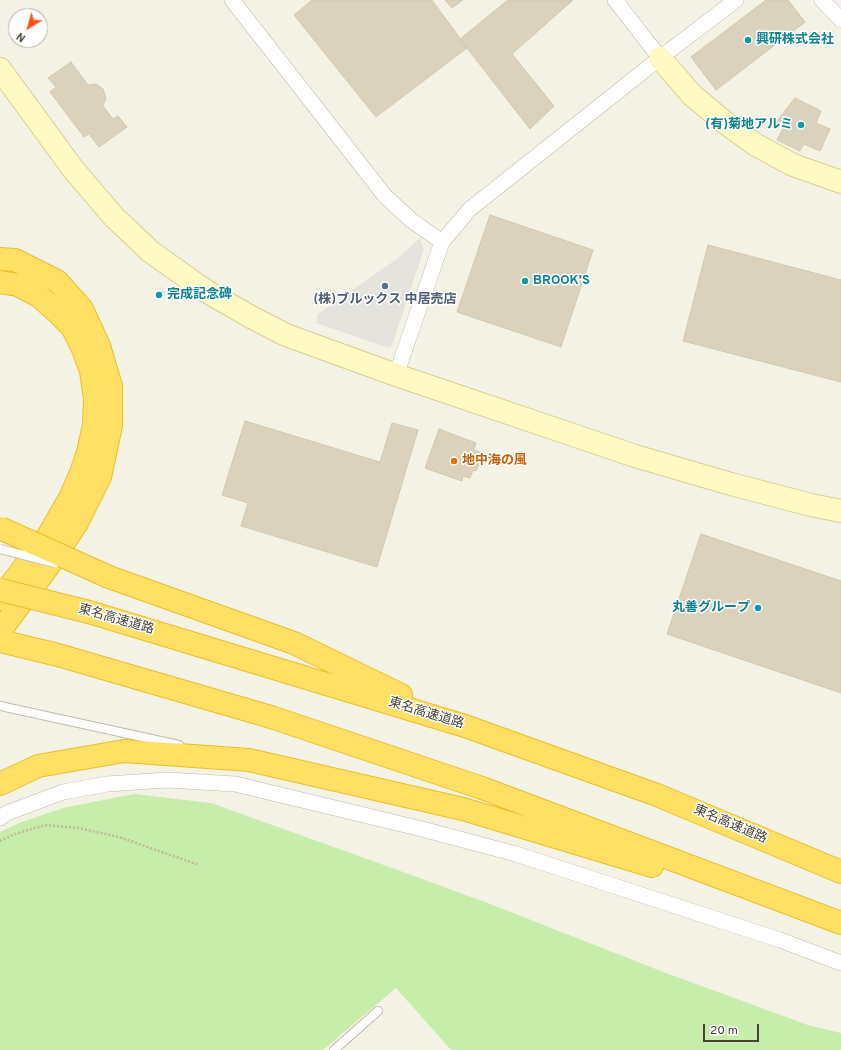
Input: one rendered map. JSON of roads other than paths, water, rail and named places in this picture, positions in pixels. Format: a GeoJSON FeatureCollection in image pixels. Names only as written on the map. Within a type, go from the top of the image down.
{"type":"FeatureCollection","features":[{"type":"Feature","properties":{"kind":"highway"},"geometry":{"type":"LineString","coordinates":[[0,259],[15,260],[57,281],[82,309],[99,346],[111,386],[111,426],[100,477],[77,523],[50,564],[0,631]]}},
{"type":"Feature","properties":{"kind":"highway"},"geometry":{"type":"LineString","coordinates":[[0,282],[18,285],[39,296],[72,327],[83,349],[91,371],[95,399],[94,425],[88,452],[70,498],[48,536],[0,599]]}},
{"type":"Feature","properties":{"kind":"highway"},"geometry":{"type":"LineString","coordinates":[[0,528],[109,577],[294,644],[465,726]]}},
{"type":"Feature","properties":{"kind":"highway","name":"東名高速道路"},"geometry":{"type":"LineString","coordinates":[[0,590],[89,612],[465,726],[657,795],[841,872]]}},
{"type":"Feature","properties":{"kind":"highway"},"geometry":{"type":"LineString","coordinates":[[0,641],[58,656],[271,717],[475,785],[841,923]]}},
{"type":"Feature","properties":{"kind":"highway"},"geometry":{"type":"LineString","coordinates":[[0,784],[38,766],[124,751],[249,760],[464,809],[841,923]]}},
{"type":"Feature","properties":{"kind":"street"},"geometry":{"type":"LineString","coordinates":[[232,0],[385,196],[410,220],[442,242]]}},
{"type":"Feature","properties":{"kind":"street"},"geometry":{"type":"LineString","coordinates":[[616,0],[660,58],[692,95],[723,121],[756,145],[793,165],[841,182]]}},
{"type":"Feature","properties":{"kind":"street"},"geometry":{"type":"LineString","coordinates":[[396,375],[442,242],[470,209],[660,58],[736,0]]}},
{"type":"Feature","properties":{"kind":"street"},"geometry":{"type":"LineString","coordinates":[[822,0],[841,20]]}},
{"type":"Feature","properties":{"kind":"street"},"geometry":{"type":"LineString","coordinates":[[0,69],[73,169],[114,217],[151,252],[206,291],[251,317],[286,335],[396,375],[635,456],[810,505],[841,511]]}},
{"type":"Feature","properties":{"kind":"street"},"geometry":{"type":"LineString","coordinates":[[0,818],[7,813],[63,792],[107,784],[167,780],[235,784],[422,829],[516,854],[780,940],[841,963]]}},
{"type":"Feature","properties":{"kind":"lane"},"geometry":{"type":"LineString","coordinates":[[0,549],[109,577]]}},
{"type":"Feature","properties":{"kind":"lane"},"geometry":{"type":"LineString","coordinates":[[3,707],[249,760]]}},
{"type":"Feature","properties":{"kind":"lane"},"geometry":{"type":"LineString","coordinates":[[334,1050],[378,1011]]}},
{"type":"Feature","properties":{"kind":"place","name":"興研株式会社"},"geometry":{"type":"Point","coordinates":[748,40]}},
{"type":"Feature","properties":{"kind":"place","name":"(有)菊地アルミ"},"geometry":{"type":"Point","coordinates":[801,125]}},
{"type":"Feature","properties":{"kind":"place","name":"BROOK'S"},"geometry":{"type":"Point","coordinates":[525,281]}},
{"type":"Feature","properties":{"kind":"place","name":"(株)ブルックス 中居売店"},"geometry":{"type":"Point","coordinates":[385,286]}},
{"type":"Feature","properties":{"kind":"place","name":"完成記念碑"},"geometry":{"type":"Point","coordinates":[159,295]}},
{"type":"Feature","properties":{"kind":"place","name":"地中海の風"},"geometry":{"type":"Point","coordinates":[454,461]}},
{"type":"Feature","properties":{"kind":"place","name":"丸善グループ"},"geometry":{"type":"Point","coordinates":[758,608]}}]}
